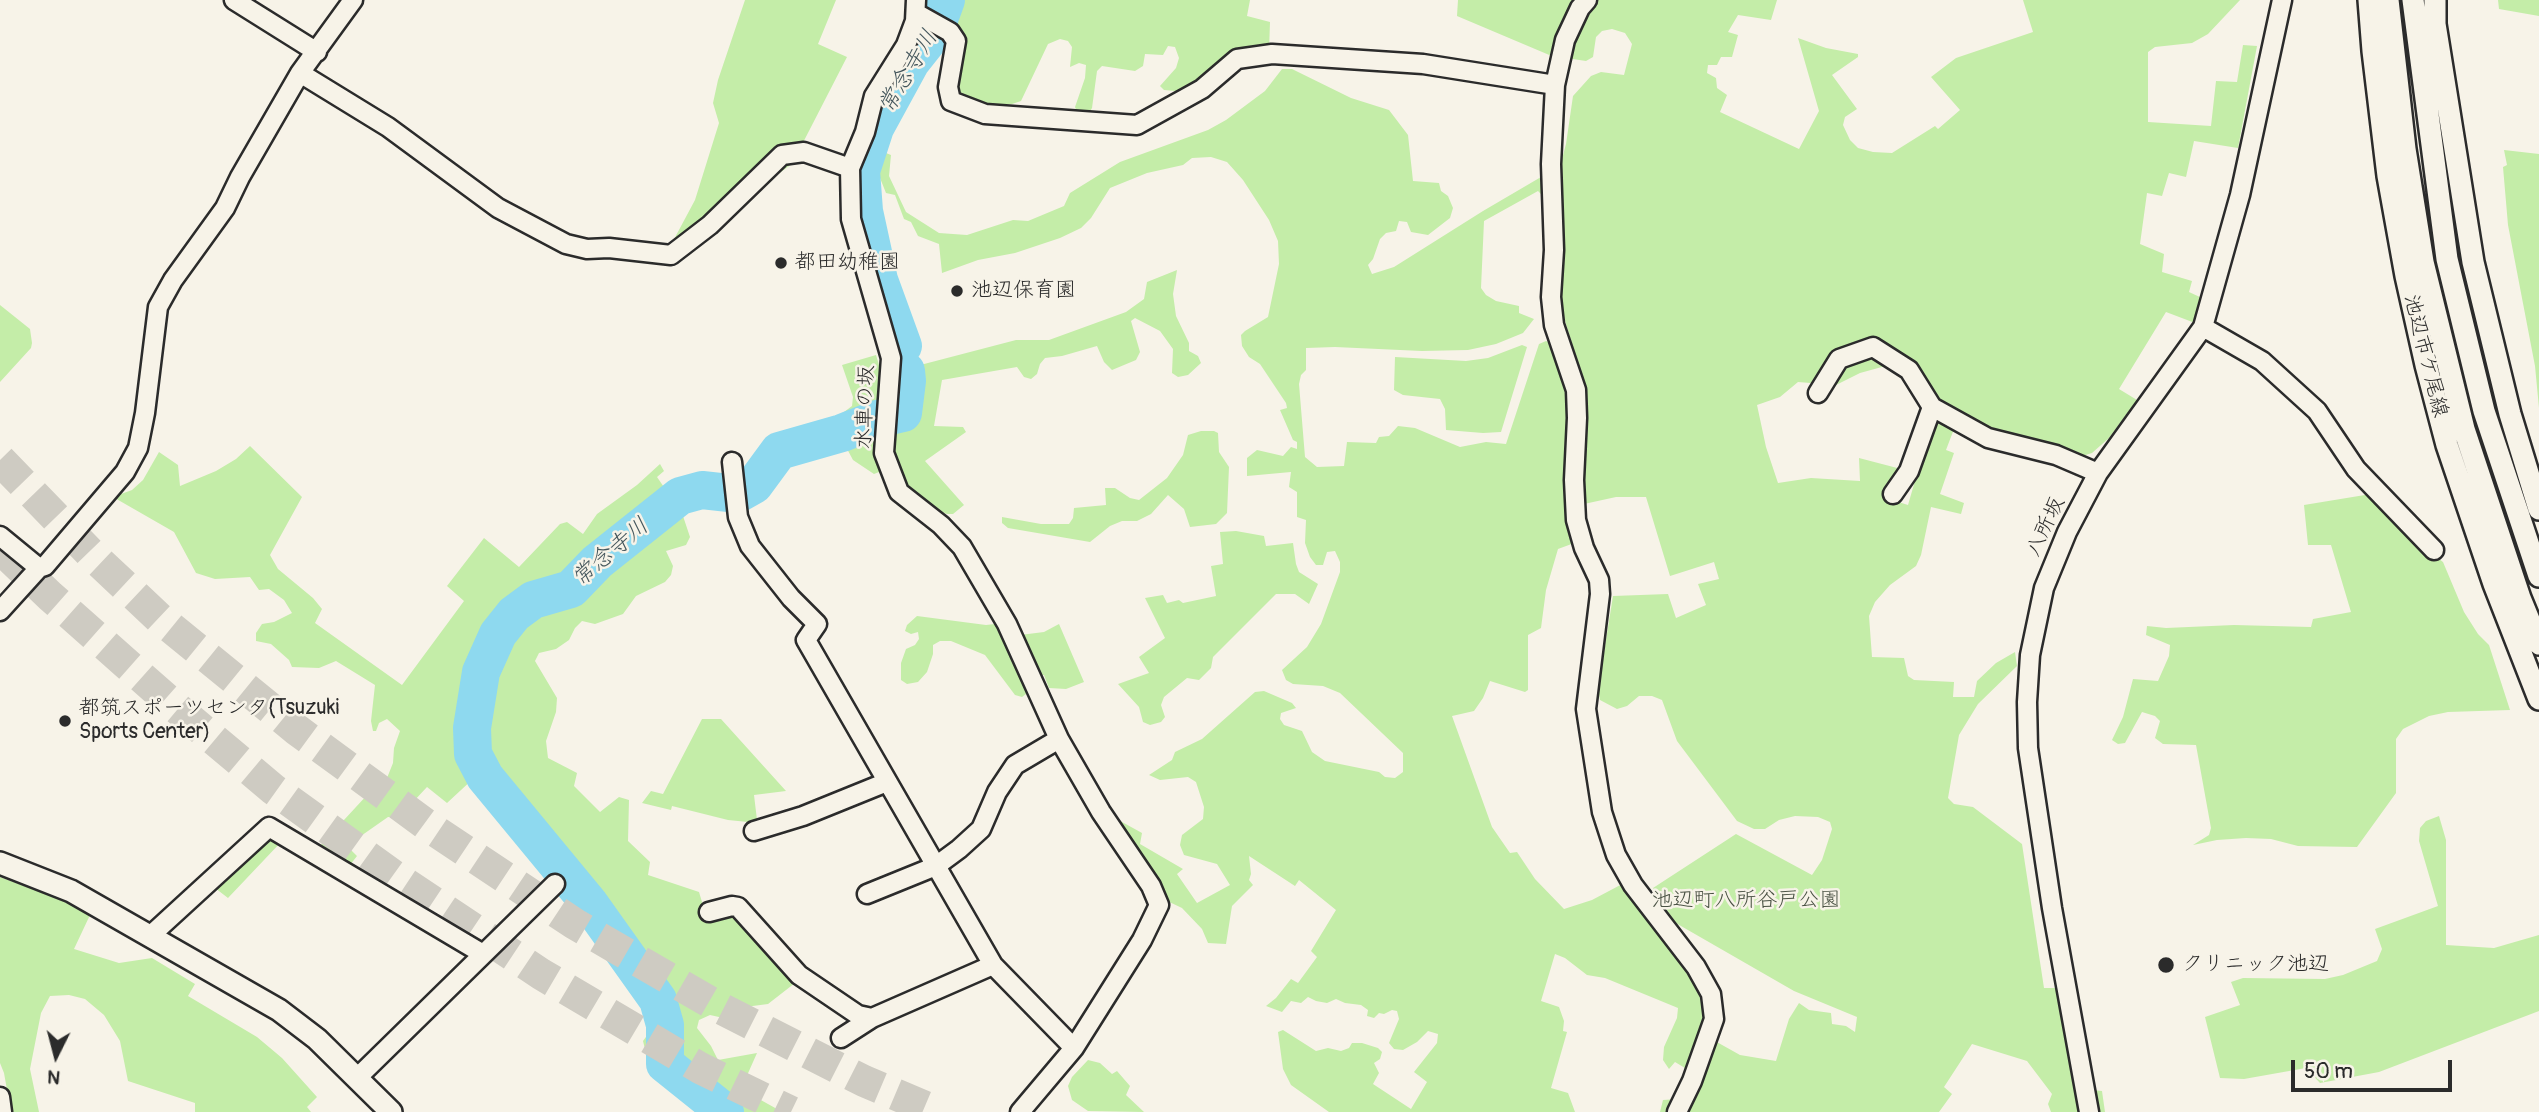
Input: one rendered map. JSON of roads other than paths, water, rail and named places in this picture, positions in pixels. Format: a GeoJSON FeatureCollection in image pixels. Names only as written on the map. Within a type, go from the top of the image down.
{"type":"FeatureCollection","features":[{"type":"Feature","properties":{"kind":"street"},"geometry":{"type":"LineString","coordinates":[[234,0],[317,52]]}},
{"type":"Feature","properties":{"kind":"street"},"geometry":{"type":"LineString","coordinates":[[0,611],[38,568],[45,566],[107,493],[138,448],[159,307],[173,280],[225,208],[300,73],[353,0]]}},
{"type":"Feature","properties":{"kind":"street"},"geometry":{"type":"LineString","coordinates":[[1587,0],[1580,8],[1565,40],[1555,85],[1551,164],[1554,250],[1551,297],[1554,325],[1576,390],[1576,520],[1584,548],[1599,580],[1600,594],[1586,709],[1602,812],[1616,855],[1633,885],[1696,967],[1706,985],[1714,1019],[1692,1081],[1677,1112]]}},
{"type":"Feature","properties":{"kind":"street","name":"八所坂"},"geometry":{"type":"LineString","coordinates":[[2089,1112],[2052,908],[2028,748],[2030,655],[2044,589],[2067,532],[2098,473],[2203,327],[2240,195],[2282,0]]}},
{"type":"Feature","properties":{"kind":"street","name":"池辺市ケ尾線"},"geometry":{"type":"LineString","coordinates":[[2370,0],[2373,51],[2388,176],[2426,365],[2447,445],[2494,584],[2539,699]]}},
{"type":"Feature","properties":{"kind":"street","name":"池辺市ケ尾線"},"geometry":{"type":"LineString","coordinates":[[2388,0],[2405,149],[2423,262],[2464,429],[2519,598],[2539,644]]}},
{"type":"Feature","properties":{"kind":"street","name":"池辺市ケ尾線"},"geometry":{"type":"LineString","coordinates":[[2413,0],[2447,259],[2484,411],[2539,576]]}},
{"type":"Feature","properties":{"kind":"street"},"geometry":{"type":"LineString","coordinates":[[2435,0],[2435,24],[2473,262],[2510,414],[2539,509]]}},
{"type":"Feature","properties":{"kind":"street"},"geometry":{"type":"LineString","coordinates":[[916,7],[956,41],[948,87],[951,102],[985,114],[1137,125],[1202,89],[1237,58],[1272,54],[1423,64],[1555,85]]}},
{"type":"Feature","properties":{"kind":"street","name":"水車の坂"},"geometry":{"type":"LineString","coordinates":[[916,7],[906,45],[874,96],[865,132],[850,168],[851,219],[891,358],[884,453],[900,492],[962,547],[1007,624],[1059,739],[1101,812],[1151,886],[1159,905],[1142,940],[1074,1048]]}},
{"type":"Feature","properties":{"kind":"street"},"geometry":{"type":"LineString","coordinates":[[300,73],[388,127],[498,208],[566,244],[587,249],[610,248],[671,255],[710,225],[782,155],[804,152],[850,168]]}},
{"type":"Feature","properties":{"kind":"street"},"geometry":{"type":"LineString","coordinates":[[2203,327],[2262,360],[2317,411],[2356,469],[2434,550]]}},
{"type":"Feature","properties":{"kind":"street"},"geometry":{"type":"LineString","coordinates":[[1818,393],[1839,359],[1873,347],[1909,370],[1933,407],[1988,438],[2056,455],[2098,473]]}},
{"type":"Feature","properties":{"kind":"street"},"geometry":{"type":"LineString","coordinates":[[1893,495],[1909,471],[1933,407]]}},
{"type":"Feature","properties":{"kind":"street"},"geometry":{"type":"LineString","coordinates":[[732,462],[738,517],[750,546],[791,598],[817,624],[806,640],[993,965],[1074,1048],[1020,1112]]}},
{"type":"Feature","properties":{"kind":"street"},"geometry":{"type":"LineString","coordinates":[[0,536],[38,568]]}},
{"type":"Feature","properties":{"kind":"street"},"geometry":{"type":"LineString","coordinates":[[867,894],[936,866],[981,829],[997,792],[1015,765],[1059,739]]}},
{"type":"Feature","properties":{"kind":"street"},"geometry":{"type":"LineString","coordinates":[[754,831],[803,816],[887,782]]}},
{"type":"Feature","properties":{"kind":"street"},"geometry":{"type":"LineString","coordinates":[[150,936],[269,827],[482,954]]}},
{"type":"Feature","properties":{"kind":"street"},"geometry":{"type":"LineString","coordinates":[[0,863],[71,891],[279,1010],[317,1039],[391,1112]]}},
{"type":"Feature","properties":{"kind":"street"},"geometry":{"type":"LineString","coordinates":[[358,1077],[555,884]]}},
{"type":"Feature","properties":{"kind":"street"},"geometry":{"type":"LineString","coordinates":[[709,912],[738,907],[799,975],[858,1016],[872,1018]]}},
{"type":"Feature","properties":{"kind":"street"},"geometry":{"type":"LineString","coordinates":[[841,1038],[872,1018],[993,965]]}},
{"type":"Feature","properties":{"kind":"street"},"geometry":{"type":"LineString","coordinates":[[0,1097],[2,1112]]}},
{"type":"Feature","properties":{"kind":"waterway","name":"常念寺川"},"geometry":{"type":"LineString","coordinates":[[903,346],[879,280],[864,211],[861,171],[875,128],[911,62],[934,33],[946,0]]}},
{"type":"Feature","properties":{"kind":"waterway","name":"常念寺川"},"geometry":{"type":"LineString","coordinates":[[725,1112],[665,1064],[665,1025],[658,1000],[589,903],[485,777],[473,754],[472,728],[481,672],[498,634],[514,614],[533,600],[571,589],[597,562],[680,496],[702,490],[738,494],[754,485],[779,451],[903,413],[906,371]]}},
{"type":"Feature","properties":{"kind":"tunnel"},"geometry":{"type":"LineString","coordinates":[[0,460],[93,556],[159,618],[297,730],[431,828],[575,924],[720,1008],[864,1081],[937,1112]]}},
{"type":"Feature","properties":{"kind":"tunnel"},"geometry":{"type":"LineString","coordinates":[[0,548],[173,705],[273,789],[397,878],[541,974],[700,1068],[791,1112]]}},
{"type":"Feature","properties":{"kind":"place","name":"都田幼稚園"},"geometry":{"type":"Point","coordinates":[781,263]}},
{"type":"Feature","properties":{"kind":"place","name":"池辺保育園"},"geometry":{"type":"Point","coordinates":[957,291]}},
{"type":"Feature","properties":{"kind":"place","name":"都筑スポーツセンタ(Tsuzuki Sports Center)"},"geometry":{"type":"Point","coordinates":[65,721]}},
{"type":"Feature","properties":{"kind":"place","name":"クリニック池辺"},"geometry":{"type":"Point","coordinates":[2166,965]}},
{"type":"Feature","properties":{"kind":"park label","name":"池辺町八所谷戸公園"},"geometry":{"type":"Point","coordinates":[1746,901]}}]}
